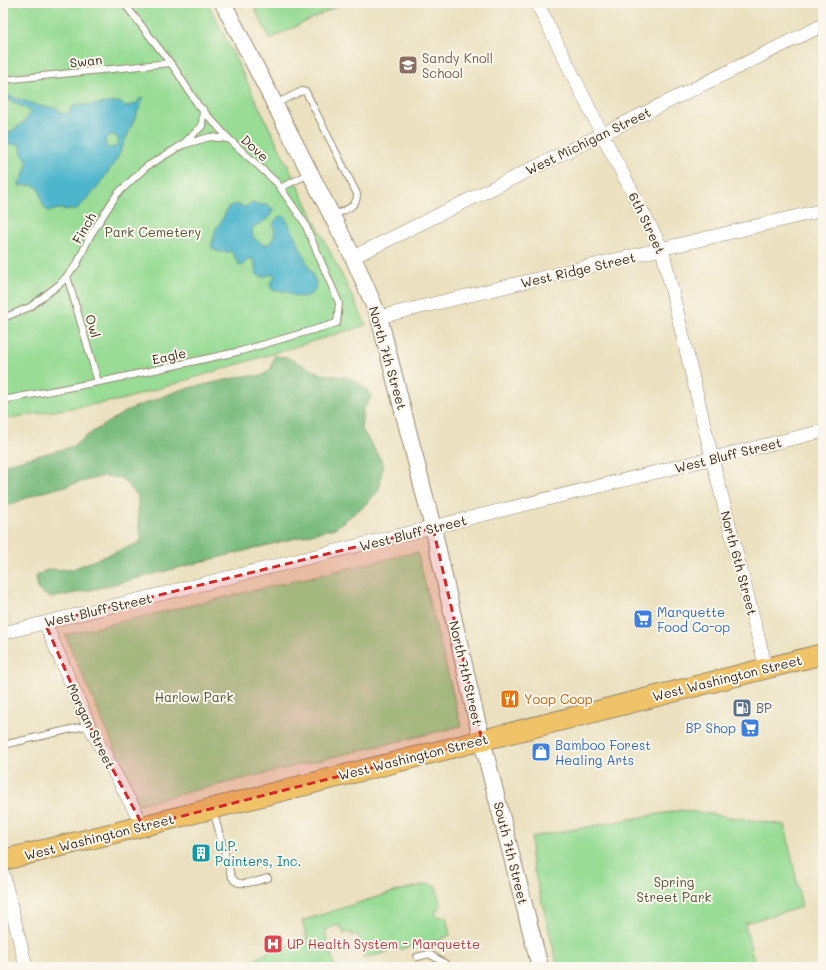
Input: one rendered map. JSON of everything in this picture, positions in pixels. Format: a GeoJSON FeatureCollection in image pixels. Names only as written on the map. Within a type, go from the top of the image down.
{"type":"FeatureCollection","features":[{"type":"Feature","properties":{"kind":"main road","name":"West Washington Street"},"geometry":{"type":"LineString","coordinates":[[3,860],[823,654]]}},
{"type":"Feature","properties":{"kind":"street","name":"North 7th Street"},"geometry":{"type":"LineString","coordinates":[[223,3],[353,257],[379,317],[433,528],[482,740]]}},
{"type":"Feature","properties":{"kind":"street","name":"6th Street"},"geometry":{"type":"LineString","coordinates":[[537,3],[602,134],[662,249],[712,458]]}},
{"type":"Feature","properties":{"kind":"street","name":"West Michigan Street"},"geometry":{"type":"LineString","coordinates":[[353,257],[823,25]]}},
{"type":"Feature","properties":{"kind":"street","name":"West Ridge Street"},"geometry":{"type":"LineString","coordinates":[[379,317],[823,210]]}},
{"type":"Feature","properties":{"kind":"street","name":"West Bluff Street"},"geometry":{"type":"LineString","coordinates":[[3,633],[823,431]]}},
{"type":"Feature","properties":{"kind":"street","name":"North 6th Street"},"geometry":{"type":"LineString","coordinates":[[712,458],[766,668]]}},
{"type":"Feature","properties":{"kind":"street","name":"Morgan Street"},"geometry":{"type":"LineString","coordinates":[[45,623],[88,725],[143,826]]}},
{"type":"Feature","properties":{"kind":"street","name":"South 7th Street"},"geometry":{"type":"LineString","coordinates":[[482,740],[540,967]]}},
{"type":"Feature","properties":{"kind":"street"},"geometry":{"type":"LineString","coordinates":[[3,874],[26,967]]}},
{"type":"Feature","properties":{"kind":"lane","name":"Dove"},"geometry":{"type":"LineString","coordinates":[[125,4],[203,109],[230,139],[277,184],[304,222],[339,303],[337,323]]}},
{"type":"Feature","properties":{"kind":"lane","name":"Swan"},"geometry":{"type":"LineString","coordinates":[[3,80],[170,63]]}},
{"type":"Feature","properties":{"kind":"lane"},"geometry":{"type":"LineString","coordinates":[[275,104],[302,91],[308,94],[358,198],[351,207],[332,216]]}},
{"type":"Feature","properties":{"kind":"lane","name":"Finch"},"geometry":{"type":"LineString","coordinates":[[3,317],[30,307],[61,283],[77,264],[90,236],[118,194],[146,167],[182,145],[202,126],[203,109]]}},
{"type":"Feature","properties":{"kind":"lane","name":"Finch"},"geometry":{"type":"LineString","coordinates":[[182,145],[210,136],[230,139]]}},
{"type":"Feature","properties":{"kind":"lane"},"geometry":{"type":"LineString","coordinates":[[280,188],[310,173]]}},
{"type":"Feature","properties":{"kind":"lane","name":"Owl"},"geometry":{"type":"LineString","coordinates":[[67,276],[98,382]]}},
{"type":"Feature","properties":{"kind":"lane","name":"Eagle"},"geometry":{"type":"LineString","coordinates":[[3,400],[98,382],[241,351],[337,323]]}},
{"type":"Feature","properties":{"kind":"lane"},"geometry":{"type":"LineString","coordinates":[[3,745],[88,725]]}},
{"type":"Feature","properties":{"kind":"lane"},"geometry":{"type":"LineString","coordinates":[[213,808],[230,872],[234,881],[237,883],[247,883],[268,878]]}},
{"type":"Feature","properties":{"kind":"lane"},"geometry":{"type":"LineString","coordinates":[[416,957],[429,954],[446,964],[447,967]]}},
{"type":"Feature","properties":{"kind":"highlighted area"},"geometry":{"type":"Polygon","coordinates":[[[433,528],[482,740],[143,826],[89,725],[45,623],[433,528]]]}},
{"type":"Feature","properties":{"kind":"green space","name":"Park Cemetery"},"geometry":{"type":"Polygon","coordinates":[[[3,3],[208,3],[366,325],[121,400],[3,419],[3,3]]]}},
{"type":"Feature","properties":{"kind":"green space"},"geometry":{"type":"Polygon","coordinates":[[[252,3],[344,3],[270,39],[252,3]]]}},
{"type":"Feature","properties":{"kind":"green space"},"geometry":{"type":"Polygon","coordinates":[[[274,356],[286,357],[321,374],[350,378],[365,388],[372,397],[363,409],[361,428],[383,463],[379,491],[364,506],[335,528],[95,589],[51,598],[38,590],[36,576],[48,569],[70,570],[141,542],[138,515],[138,496],[121,478],[104,476],[39,493],[9,505],[3,510],[3,465],[74,446],[91,433],[128,410],[180,390],[244,376],[262,376],[271,369],[274,356]]]}},
{"type":"Feature","properties":{"kind":"green space","name":"Harlow Park"},"geometry":{"type":"Polygon","coordinates":[[[417,552],[461,726],[139,804],[65,635],[417,552]]]}},
{"type":"Feature","properties":{"kind":"green space","name":"Spring Street Park"},"geometry":{"type":"Polygon","coordinates":[[[681,810],[785,825],[802,907],[745,923],[755,967],[558,967],[531,858],[532,837],[681,810]]]}},
{"type":"Feature","properties":{"kind":"green space"},"geometry":{"type":"Polygon","coordinates":[[[427,884],[436,886],[441,907],[435,911],[438,917],[446,916],[450,935],[439,940],[364,958],[358,934],[352,936],[350,932],[344,934],[340,925],[329,928],[325,933],[335,967],[212,967],[218,964],[250,962],[270,951],[307,939],[302,921],[380,896],[427,884]]]}},
{"type":"Feature","properties":{"kind":"water"},"geometry":{"type":"Polygon","coordinates":[[[6,95],[40,106],[56,108],[64,115],[74,106],[119,102],[126,107],[137,103],[141,98],[143,99],[117,159],[97,188],[76,210],[59,209],[48,211],[43,204],[40,192],[36,187],[32,185],[19,186],[19,182],[22,179],[28,161],[22,155],[21,145],[3,145],[3,136],[23,123],[31,112],[5,97],[6,95]],[[114,135],[108,136],[106,139],[105,142],[108,148],[113,148],[118,145],[118,139],[114,135]]]}},
{"type":"Feature","properties":{"kind":"water"},"geometry":{"type":"Polygon","coordinates":[[[255,203],[260,205],[267,204],[273,209],[268,218],[252,228],[253,237],[262,244],[268,244],[272,240],[274,235],[273,224],[278,217],[284,216],[291,228],[315,280],[316,285],[314,292],[308,296],[299,297],[285,291],[274,291],[270,286],[270,283],[275,277],[273,274],[265,277],[258,276],[254,261],[252,259],[248,259],[242,266],[239,265],[232,252],[215,251],[211,247],[216,228],[222,220],[228,207],[236,204],[245,207],[249,204],[255,203]]]}},
{"type":"Feature","properties":{"kind":"place","name":"Sandy Knoll School"},"geometry":{"type":"Point","coordinates":[408,65]}},
{"type":"Feature","properties":{"kind":"place","name":"Marquette Food Co-op"},"geometry":{"type":"Point","coordinates":[643,619]}},
{"type":"Feature","properties":{"kind":"place","name":"Yoop Coop"},"geometry":{"type":"Point","coordinates":[510,699]}},
{"type":"Feature","properties":{"kind":"place","name":"BP"},"geometry":{"type":"Point","coordinates":[742,708]}},
{"type":"Feature","properties":{"kind":"place","name":"BP Shop"},"geometry":{"type":"Point","coordinates":[750,728]}},
{"type":"Feature","properties":{"kind":"place","name":"Bamboo Forest Healing Arts"},"geometry":{"type":"Point","coordinates":[541,752]}},
{"type":"Feature","properties":{"kind":"place","name":"U.P. Painters, Inc."},"geometry":{"type":"Point","coordinates":[201,853]}},
{"type":"Feature","properties":{"kind":"place","name":"UP Health System - Marquette"},"geometry":{"type":"Point","coordinates":[273,944]}}]}
